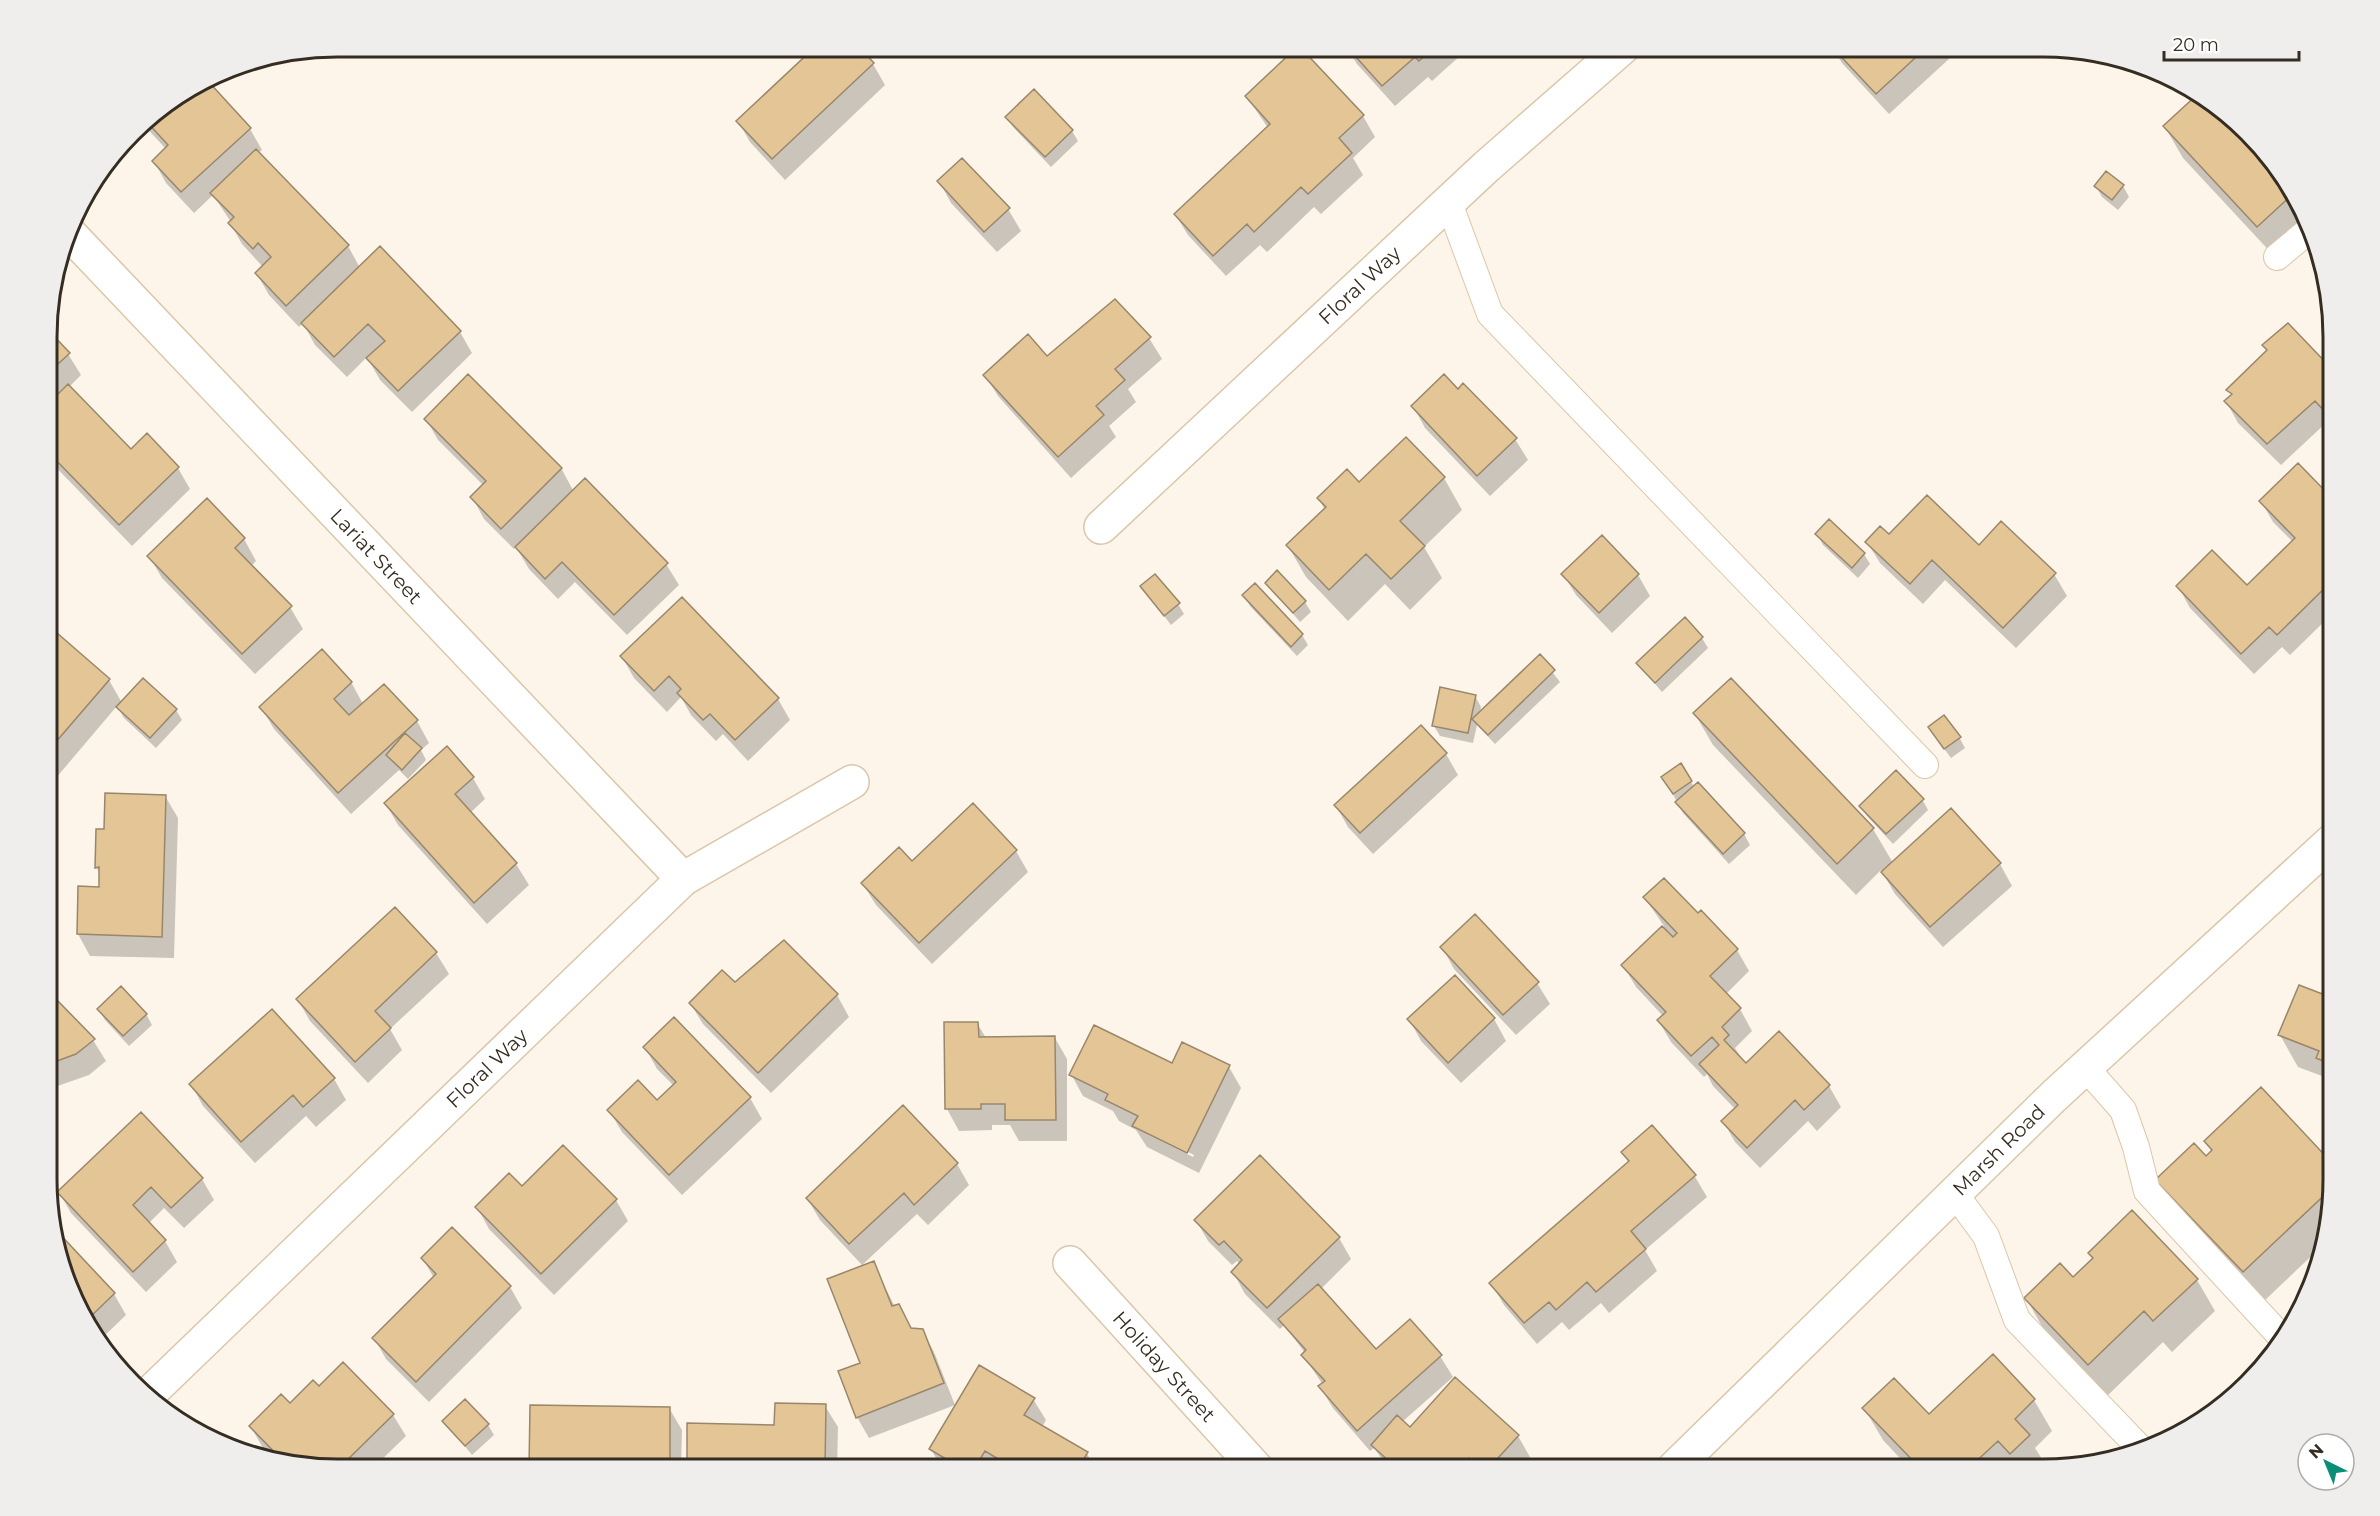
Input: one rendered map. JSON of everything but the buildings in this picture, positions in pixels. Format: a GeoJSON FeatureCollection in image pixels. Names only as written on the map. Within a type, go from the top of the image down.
{"type":"FeatureCollection","features":[{"type":"Feature","properties":{"kind":"street","name":"Floral Way"},"geometry":{"type":"LineString","coordinates":[[1101,527],[1449,203],[1611,57]]}},
{"type":"Feature","properties":{"kind":"street","name":"Lariat Street"},"geometry":{"type":"LineString","coordinates":[[75,239],[683,879]]}},
{"type":"Feature","properties":{"kind":"street","name":"Floral Way"},"geometry":{"type":"LineString","coordinates":[[154,1390],[683,879],[852,782]]}},
{"type":"Feature","properties":{"kind":"street","name":"Marsh Road"},"geometry":{"type":"LineString","coordinates":[[1683,1459],[2086,1068],[2323,849]]}},
{"type":"Feature","properties":{"kind":"street","name":"Holiday Street"},"geometry":{"type":"LineString","coordinates":[[1070,1263],[1248,1459]]}},
{"type":"Feature","properties":{"kind":"lane"},"geometry":{"type":"LineString","coordinates":[[1449,203],[1490,314],[1925,765]]}},
{"type":"Feature","properties":{"kind":"lane"},"geometry":{"type":"LineString","coordinates":[[2277,257],[2304,235]]}},
{"type":"Feature","properties":{"kind":"lane"},"geometry":{"type":"LineString","coordinates":[[2086,1068],[2123,1110],[2136,1147],[2147,1191],[2277,1332]]}},
{"type":"Feature","properties":{"kind":"lane"},"geometry":{"type":"LineString","coordinates":[[1955,1194],[1986,1236],[2017,1320],[2135,1443]]}}]}
